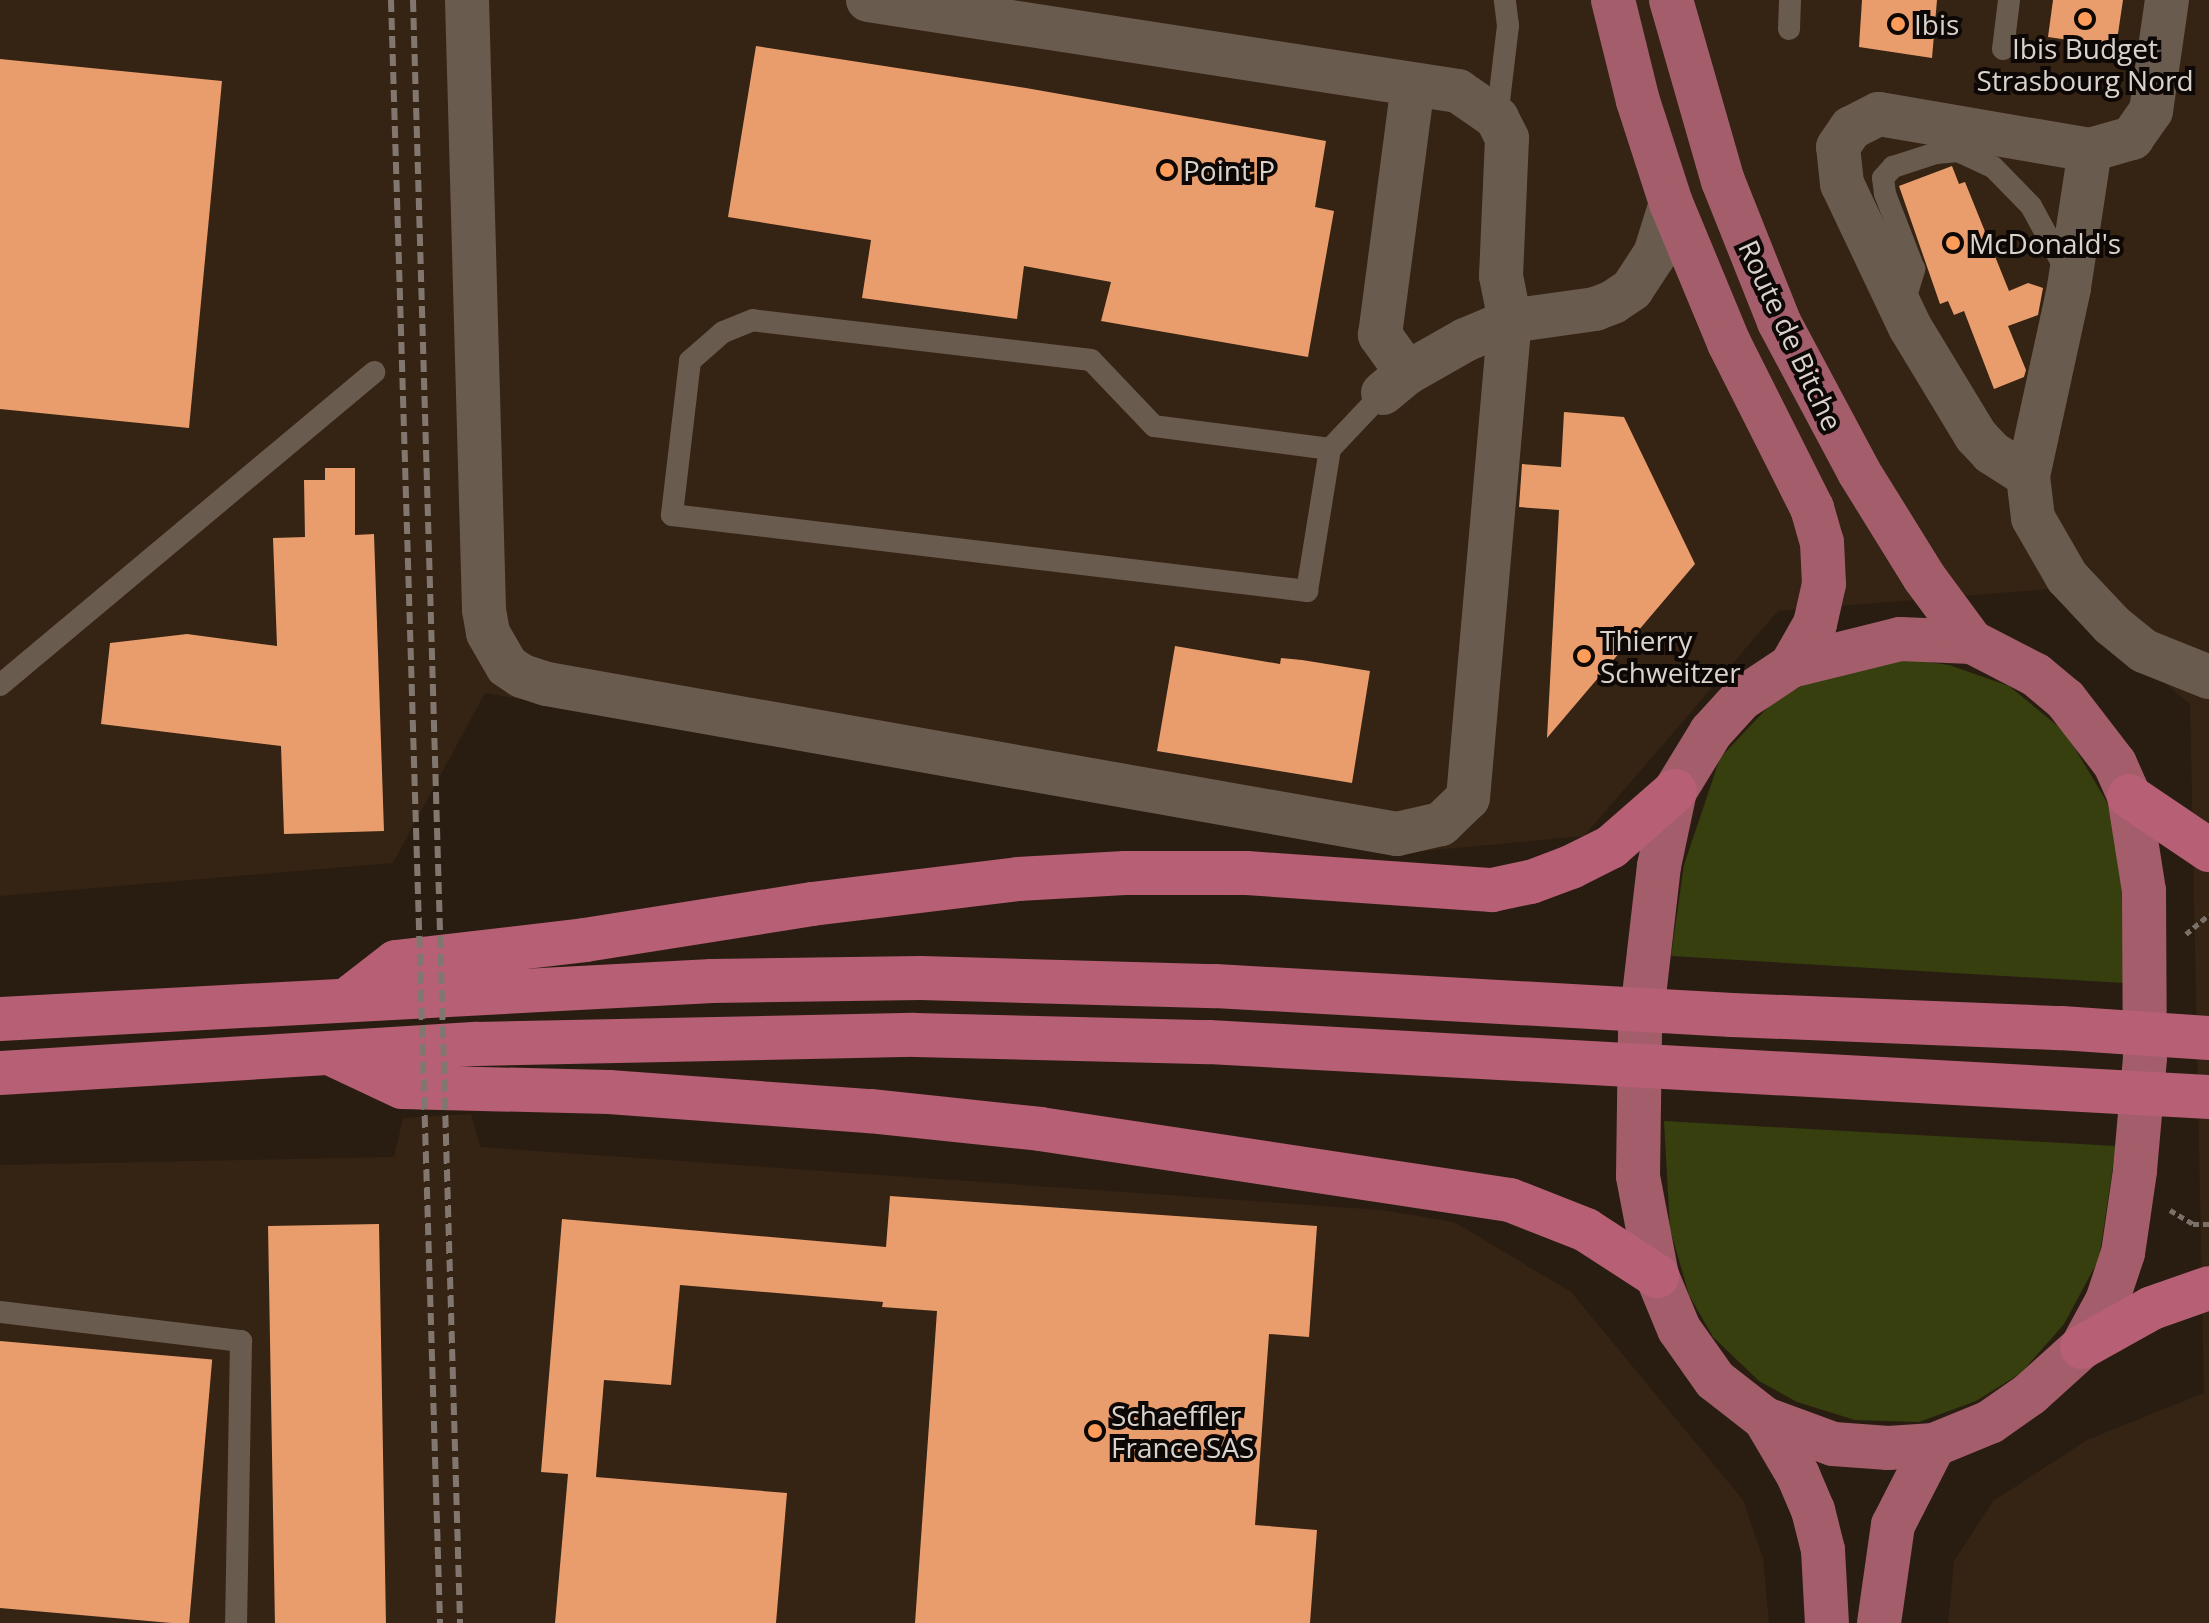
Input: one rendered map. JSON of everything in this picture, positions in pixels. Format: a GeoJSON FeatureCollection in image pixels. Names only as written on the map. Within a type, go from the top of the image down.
{"type":"FeatureCollection","features":[{"type":"Feature","properties":{"kind":"highway"},"geometry":{"type":"LineString","coordinates":[[474,972],[585,940],[885,894],[1034,878],[1125,873],[1247,873],[1492,890],[1558,872],[1611,847],[1675,791]]}},
{"type":"Feature","properties":{"kind":"highway"},"geometry":{"type":"LineString","coordinates":[[2129,796],[2209,850]]}},
{"type":"Feature","properties":{"kind":"highway"},"geometry":{"type":"LineString","coordinates":[[0,1019],[347,1000],[396,979],[474,972],[712,981],[921,978],[1215,986],[2209,1038]]}},
{"type":"Feature","properties":{"kind":"highway"},"geometry":{"type":"LineString","coordinates":[[0,1073],[331,1053],[401,1068],[478,1065],[915,1035],[1209,1042],[2209,1097]]}},
{"type":"Feature","properties":{"kind":"highway"},"geometry":{"type":"LineString","coordinates":[[478,1065],[730,1099],[1040,1129],[1510,1200],[1586,1230],[1657,1276]]}},
{"type":"Feature","properties":{"kind":"highway"},"geometry":{"type":"LineString","coordinates":[[2082,1347],[2152,1308],[2209,1288]]}},
{"type":"Feature","properties":{"kind":"main road","name":"Route de Bitche"},"geometry":{"type":"LineString","coordinates":[[1613,0],[1638,101],[1671,203],[1729,343],[1812,508],[1822,542],[1824,584],[1815,624],[1791,666]]}},
{"type":"Feature","properties":{"kind":"main road","name":"Route de Bitche"},"geometry":{"type":"LineString","coordinates":[[1671,0],[1723,181],[1779,322],[1866,483],[1924,577],[1972,642]]}},
{"type":"Feature","properties":{"kind":"main road"},"geometry":{"type":"LineString","coordinates":[[1900,639],[1972,642],[2036,675],[2065,699],[2108,753],[2129,796],[2144,891],[2145,1058],[2135,1171],[2123,1253],[2107,1301],[2082,1347],[2030,1394],[1990,1422],[1934,1445],[1888,1448],[1833,1444],[1765,1419],[1715,1380],[1679,1329],[1657,1276],[1638,1176],[1640,1030],[1659,866],[1675,791],[1711,732],[1741,699],[1791,666],[1900,639]]}},
{"type":"Feature","properties":{"kind":"main road"},"geometry":{"type":"LineString","coordinates":[[1765,1419],[1798,1475],[1813,1510],[1823,1550],[1827,1623]]}},
{"type":"Feature","properties":{"kind":"main road"},"geometry":{"type":"LineString","coordinates":[[1879,1623],[1893,1525],[1934,1445]]}},
{"type":"Feature","properties":{"kind":"street"},"geometry":{"type":"LineString","coordinates":[[467,0],[484,610],[496,651],[507,666],[534,680],[1397,834],[1441,824],[1468,798],[1510,321],[1501,276],[1507,138],[1497,118],[1458,91],[868,0]]}},
{"type":"Feature","properties":{"kind":"street"},"geometry":{"type":"LineString","coordinates":[[2028,476],[1992,453],[1976,436],[1902,310],[1842,184],[1838,147],[1851,128],[1879,114],[2090,150],[2132,138],[2151,111],[2167,0]]}},
{"type":"Feature","properties":{"kind":"street"},"geometry":{"type":"LineString","coordinates":[[1413,86],[1380,335],[1395,383],[1465,340],[1510,321],[1595,309],[1632,289],[1655,254],[1671,203]]}},
{"type":"Feature","properties":{"kind":"street"},"geometry":{"type":"LineString","coordinates":[[2090,150],[2070,277],[2028,476],[2033,518],[2067,577],[2112,625],[2144,651],[2209,677]]}},
{"type":"Feature","properties":{"kind":"lane"},"geometry":{"type":"LineString","coordinates":[[1497,118],[1508,26],[1505,0]]}},
{"type":"Feature","properties":{"kind":"lane"},"geometry":{"type":"LineString","coordinates":[[1789,29],[1790,0]]}},
{"type":"Feature","properties":{"kind":"lane"},"geometry":{"type":"LineString","coordinates":[[2003,49],[2009,0]]}},
{"type":"Feature","properties":{"kind":"lane"},"geometry":{"type":"LineString","coordinates":[[1902,310],[1914,269],[1885,194],[1883,178],[1893,167],[1936,153],[1958,151],[1993,167],[2031,206],[2070,277]]}},
{"type":"Feature","properties":{"kind":"lane"},"geometry":{"type":"LineString","coordinates":[[1330,449],[1154,426],[1091,360],[753,320],[723,332],[690,361],[672,515],[1307,591],[1330,449],[1395,383]]}},
{"type":"Feature","properties":{"kind":"lane"},"geometry":{"type":"LineString","coordinates":[[0,685],[374,372]]}},
{"type":"Feature","properties":{"kind":"lane"},"geometry":{"type":"LineString","coordinates":[[0,1312],[241,1341],[236,1623]]}},
{"type":"Feature","properties":{"kind":"path"},"geometry":{"type":"LineString","coordinates":[[2182,939],[2188,929],[2209,915]]}},
{"type":"Feature","properties":{"kind":"path"},"geometry":{"type":"LineString","coordinates":[[2166,1207],[2193,1224],[2209,1224]]}},
{"type":"Feature","properties":{"kind":"shaded area"},"geometry":{"type":"Polygon","coordinates":[[[0,0],[2209,0],[2209,1623],[1948,1623],[1954,1561],[1993,1501],[2087,1440],[2204,1393],[2190,704],[2050,589],[1778,611],[1584,836],[1413,852],[485,693],[393,863],[0,896],[0,0]]]}},
{"type":"Feature","properties":{"kind":"shaded area"},"geometry":{"type":"Polygon","coordinates":[[[471,1114],[480,1147],[1382,1210],[1454,1222],[1571,1292],[1743,1500],[1763,1558],[1769,1623],[0,1623],[0,1165],[394,1157],[403,1118],[471,1114]]]}},
{"type":"Feature","properties":{"kind":"green space"},"geometry":{"type":"Polygon","coordinates":[[[1891,657],[1949,665],[2009,686],[2065,732],[2107,802],[2121,863],[2124,983],[1671,956],[1684,865],[1720,758],[1770,705],[1828,670],[1891,657]]]}},
{"type":"Feature","properties":{"kind":"green space"},"geometry":{"type":"Polygon","coordinates":[[[1664,1121],[2116,1146],[2099,1259],[2064,1324],[2021,1373],[1976,1401],[1919,1422],[1855,1420],[1797,1402],[1759,1381],[1713,1337],[1689,1295],[1670,1229],[1664,1121]]]}},
{"type":"Feature","properties":{"kind":"building","name":"Ibis"},"geometry":{"type":"Polygon","coordinates":[[[1862,0],[1937,0],[1932,58],[1859,47],[1862,0]]]}},
{"type":"Feature","properties":{"kind":"building","name":"Ibis Budget Strasbourg Nord"},"geometry":{"type":"Polygon","coordinates":[[[2053,0],[2123,0],[2116,47],[2048,37],[2053,0]]]}},
{"type":"Feature","properties":{"kind":"building"},"geometry":{"type":"Polygon","coordinates":[[[756,46],[1026,88],[1326,141],[1315,207],[1334,211],[1308,357],[1101,321],[1111,282],[1024,266],[1017,319],[862,298],[871,240],[728,217],[756,46]]]}},
{"type":"Feature","properties":{"kind":"building"},"geometry":{"type":"Polygon","coordinates":[[[0,59],[222,81],[189,428],[0,409],[0,59]]]}},
{"type":"Feature","properties":{"kind":"building","name":"McDonald's"},"geometry":{"type":"Polygon","coordinates":[[[1952,166],[1959,184],[1965,182],[2009,291],[2028,283],[2043,288],[2038,315],[2008,326],[2026,370],[2024,377],[1994,389],[1964,311],[1954,315],[1948,301],[1940,304],[1899,186],[1952,166]]]}},
{"type":"Feature","properties":{"kind":"building","name":"Thierry Schweitzer"},"geometry":{"type":"Polygon","coordinates":[[[1564,412],[1624,417],[1695,564],[1547,738],[1559,510],[1519,507],[1522,464],[1561,467],[1564,412]]]}},
{"type":"Feature","properties":{"kind":"building"},"geometry":{"type":"Polygon","coordinates":[[[325,468],[355,468],[355,535],[374,534],[384,831],[284,834],[281,746],[101,724],[110,643],[187,634],[277,646],[273,538],[305,537],[304,480],[325,480],[325,468]]]}},
{"type":"Feature","properties":{"kind":"building"},"geometry":{"type":"Polygon","coordinates":[[[1175,646],[1280,664],[1281,658],[1370,671],[1352,783],[1157,751],[1175,646]]]}},
{"type":"Feature","properties":{"kind":"building","name":"Schaeffler France SAS"},"geometry":{"type":"Polygon","coordinates":[[[890,1196],[1317,1226],[1309,1337],[1269,1334],[1255,1525],[1317,1530],[1310,1623],[915,1623],[937,1311],[882,1307],[883,1302],[680,1285],[671,1385],[604,1380],[596,1477],[787,1493],[776,1623],[555,1623],[568,1474],[541,1472],[562,1219],[886,1247],[890,1196]]]}},
{"type":"Feature","properties":{"kind":"building"},"geometry":{"type":"Polygon","coordinates":[[[379,1224],[386,1623],[275,1623],[268,1226],[379,1224]]]}},
{"type":"Feature","properties":{"kind":"building"},"geometry":{"type":"Polygon","coordinates":[[[0,1341],[212,1360],[189,1623],[0,1608],[0,1341]]]}},
{"type":"Feature","properties":{"kind":"railway"},"geometry":{"type":"LineString","coordinates":[[391,0],[440,1623]]}},
{"type":"Feature","properties":{"kind":"railway"},"geometry":{"type":"LineString","coordinates":[[413,0],[460,1623]]}},
{"type":"Feature","properties":{"kind":"place","name":"Ibis Budget Strasbourg Nord"},"geometry":{"type":"Point","coordinates":[2085,19]}},
{"type":"Feature","properties":{"kind":"place","name":"Ibis"},"geometry":{"type":"Point","coordinates":[1898,24]}},
{"type":"Feature","properties":{"kind":"place","name":"Point P"},"geometry":{"type":"Point","coordinates":[1167,170]}},
{"type":"Feature","properties":{"kind":"place","name":"McDonald's"},"geometry":{"type":"Point","coordinates":[1953,243]}},
{"type":"Feature","properties":{"kind":"place","name":"Thierry Schweitzer"},"geometry":{"type":"Point","coordinates":[1584,656]}},
{"type":"Feature","properties":{"kind":"place","name":"Schaeffler France SAS"},"geometry":{"type":"Point","coordinates":[1095,1431]}}]}
